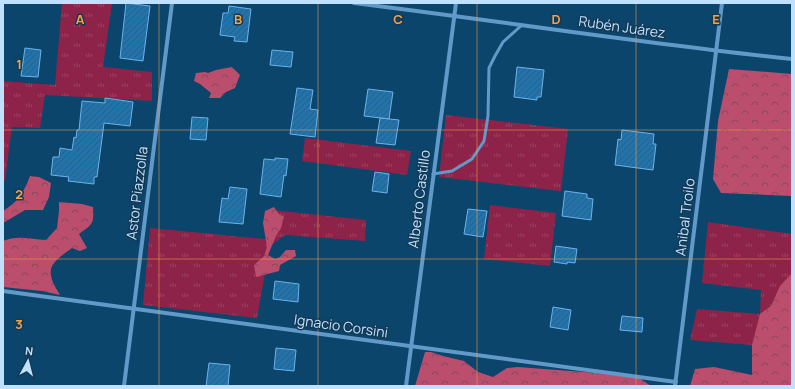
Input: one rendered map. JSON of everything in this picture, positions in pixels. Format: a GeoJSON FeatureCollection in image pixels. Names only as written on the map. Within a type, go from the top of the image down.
{"type":"FeatureCollection","features":[{"type":"Feature","properties":{"kind":"street","name":"Astor Piazzolla"},"geometry":{"type":"LineString","coordinates":[[124,386],[172,3]]}},
{"type":"Feature","properties":{"kind":"street","name":"Rubén Juárez"},"geometry":{"type":"LineString","coordinates":[[354,3],[454,15],[716,52],[792,59]]}},
{"type":"Feature","properties":{"kind":"street","name":"Alberto Castillo"},"geometry":{"type":"LineString","coordinates":[[406,386],[456,3]]}},
{"type":"Feature","properties":{"kind":"street","name":"Anibal Troilo"},"geometry":{"type":"LineString","coordinates":[[676,384],[722,3]]}},
{"type":"Feature","properties":{"kind":"street","name":"Ignacio Corsini"},"geometry":{"type":"LineString","coordinates":[[3,291],[411,346],[676,384]]}},
{"type":"Feature","properties":{"kind":"lane"},"geometry":{"type":"LineString","coordinates":[[434,174],[452,171],[472,159],[484,141],[488,116],[489,68],[503,42],[523,25]]}},
{"type":"Feature","properties":{"kind":"green space"},"geometry":{"type":"Polygon","coordinates":[[[62,3],[112,3],[103,67],[152,72],[152,101],[45,95],[40,128],[12,127],[5,180],[3,180],[3,81],[55,85],[62,3]]]}},
{"type":"Feature","properties":{"kind":"green space"},"geometry":{"type":"Polygon","coordinates":[[[232,67],[240,75],[235,88],[226,92],[220,98],[209,98],[211,93],[194,81],[196,73],[208,73],[232,67]]]}},
{"type":"Feature","properties":{"kind":"green space"},"geometry":{"type":"Polygon","coordinates":[[[729,69],[792,74],[792,196],[721,193],[713,179],[718,121],[729,69]]]}},
{"type":"Feature","properties":{"kind":"green space"},"geometry":{"type":"Polygon","coordinates":[[[446,115],[568,129],[561,191],[439,177],[446,115]]]}},
{"type":"Feature","properties":{"kind":"green space"},"geometry":{"type":"Polygon","coordinates":[[[305,138],[411,151],[407,175],[302,161],[305,138]]]}},
{"type":"Feature","properties":{"kind":"green space"},"geometry":{"type":"Polygon","coordinates":[[[30,176],[39,177],[51,183],[49,197],[43,210],[25,210],[3,223],[3,211],[13,204],[20,196],[30,176]]]}},
{"type":"Feature","properties":{"kind":"green space"},"geometry":{"type":"Polygon","coordinates":[[[59,202],[82,204],[93,207],[92,223],[79,234],[87,248],[80,251],[72,248],[58,259],[51,268],[52,279],[60,295],[42,291],[3,287],[3,241],[14,238],[46,240],[57,228],[59,202]]]}},
{"type":"Feature","properties":{"kind":"green space"},"geometry":{"type":"Polygon","coordinates":[[[490,205],[556,213],[550,266],[484,259],[490,205]]]}},
{"type":"Feature","properties":{"kind":"green space"},"geometry":{"type":"Polygon","coordinates":[[[274,207],[279,214],[284,217],[281,228],[268,255],[275,259],[280,257],[286,250],[295,250],[296,256],[280,265],[279,271],[256,277],[254,265],[264,256],[267,247],[263,223],[265,211],[274,207]]]}},
{"type":"Feature","properties":{"kind":"green space"},"geometry":{"type":"Polygon","coordinates":[[[271,210],[366,220],[365,241],[285,235],[270,246],[257,318],[143,305],[150,228],[265,239],[271,210]]]}},
{"type":"Feature","properties":{"kind":"green space"},"geometry":{"type":"Polygon","coordinates":[[[708,222],[792,234],[792,386],[752,376],[752,345],[690,340],[697,309],[760,314],[761,290],[702,283],[708,222]]]}},
{"type":"Feature","properties":{"kind":"green space"},"geometry":{"type":"Polygon","coordinates":[[[792,273],[792,386],[690,386],[695,369],[714,367],[752,375],[752,345],[760,314],[771,306],[780,286],[792,273]]]}},
{"type":"Feature","properties":{"kind":"green space"},"geometry":{"type":"Polygon","coordinates":[[[425,352],[431,352],[464,361],[478,372],[493,377],[507,368],[518,367],[636,376],[651,386],[415,386],[425,352]]]}},
{"type":"Feature","properties":{"kind":"building"},"geometry":{"type":"Polygon","coordinates":[[[126,3],[150,6],[143,61],[120,58],[126,3]]]}},
{"type":"Feature","properties":{"kind":"building"},"geometry":{"type":"Polygon","coordinates":[[[229,6],[251,9],[247,42],[234,41],[235,37],[220,35],[223,13],[228,13],[229,6]]]}},
{"type":"Feature","properties":{"kind":"building"},"geometry":{"type":"Polygon","coordinates":[[[25,48],[41,50],[38,77],[21,76],[25,48]]]}},
{"type":"Feature","properties":{"kind":"building"},"geometry":{"type":"Polygon","coordinates":[[[272,50],[293,52],[291,67],[270,65],[272,50]]]}},
{"type":"Feature","properties":{"kind":"building"},"geometry":{"type":"Polygon","coordinates":[[[517,67],[544,70],[541,97],[537,97],[537,100],[514,97],[517,67]]]}},
{"type":"Feature","properties":{"kind":"building"},"geometry":{"type":"Polygon","coordinates":[[[297,88],[313,90],[310,109],[318,110],[315,137],[290,134],[297,88]]]}},
{"type":"Feature","properties":{"kind":"building"},"geometry":{"type":"Polygon","coordinates":[[[368,89],[393,92],[389,119],[364,116],[368,89]]]}},
{"type":"Feature","properties":{"kind":"building"},"geometry":{"type":"Polygon","coordinates":[[[105,98],[133,102],[130,126],[104,123],[97,177],[94,177],[94,184],[68,181],[69,177],[51,175],[53,157],[59,157],[60,148],[72,150],[74,137],[76,138],[77,130],[79,130],[82,101],[105,103],[105,98]]]}},
{"type":"Feature","properties":{"kind":"building"},"geometry":{"type":"Polygon","coordinates":[[[192,117],[208,118],[206,140],[190,139],[192,117]]]}},
{"type":"Feature","properties":{"kind":"building"},"geometry":{"type":"Polygon","coordinates":[[[380,118],[399,120],[395,145],[376,143],[380,118]]]}},
{"type":"Feature","properties":{"kind":"building"},"geometry":{"type":"Polygon","coordinates":[[[622,130],[654,134],[653,144],[656,144],[653,170],[615,165],[618,139],[621,140],[622,130]]]}},
{"type":"Feature","properties":{"kind":"building"},"geometry":{"type":"Polygon","coordinates":[[[275,158],[288,159],[281,197],[260,194],[264,159],[275,160],[275,158]]]}},
{"type":"Feature","properties":{"kind":"building"},"geometry":{"type":"Polygon","coordinates":[[[375,172],[389,174],[387,193],[372,191],[375,172]]]}},
{"type":"Feature","properties":{"kind":"building"},"geometry":{"type":"Polygon","coordinates":[[[230,187],[247,189],[243,224],[219,222],[222,198],[228,199],[230,187]]]}},
{"type":"Feature","properties":{"kind":"building"},"geometry":{"type":"Polygon","coordinates":[[[565,191],[587,194],[587,198],[593,199],[591,220],[562,216],[565,191]]]}},
{"type":"Feature","properties":{"kind":"building"},"geometry":{"type":"Polygon","coordinates":[[[468,209],[487,211],[483,237],[464,234],[468,209]]]}},
{"type":"Feature","properties":{"kind":"building"},"geometry":{"type":"Polygon","coordinates":[[[556,246],[577,249],[575,263],[567,262],[567,264],[554,262],[556,246]]]}},
{"type":"Feature","properties":{"kind":"building"},"geometry":{"type":"Polygon","coordinates":[[[275,281],[299,284],[298,302],[273,299],[275,281]]]}},
{"type":"Feature","properties":{"kind":"building"},"geometry":{"type":"Polygon","coordinates":[[[553,307],[571,310],[568,330],[550,327],[553,307]]]}},
{"type":"Feature","properties":{"kind":"building"},"geometry":{"type":"Polygon","coordinates":[[[622,316],[643,318],[642,332],[620,330],[622,316]]]}},
{"type":"Feature","properties":{"kind":"building"},"geometry":{"type":"Polygon","coordinates":[[[276,348],[296,350],[294,371],[274,369],[276,348]]]}},
{"type":"Feature","properties":{"kind":"building"},"geometry":{"type":"Polygon","coordinates":[[[209,363],[230,365],[228,386],[206,386],[209,363]]]}}]}
